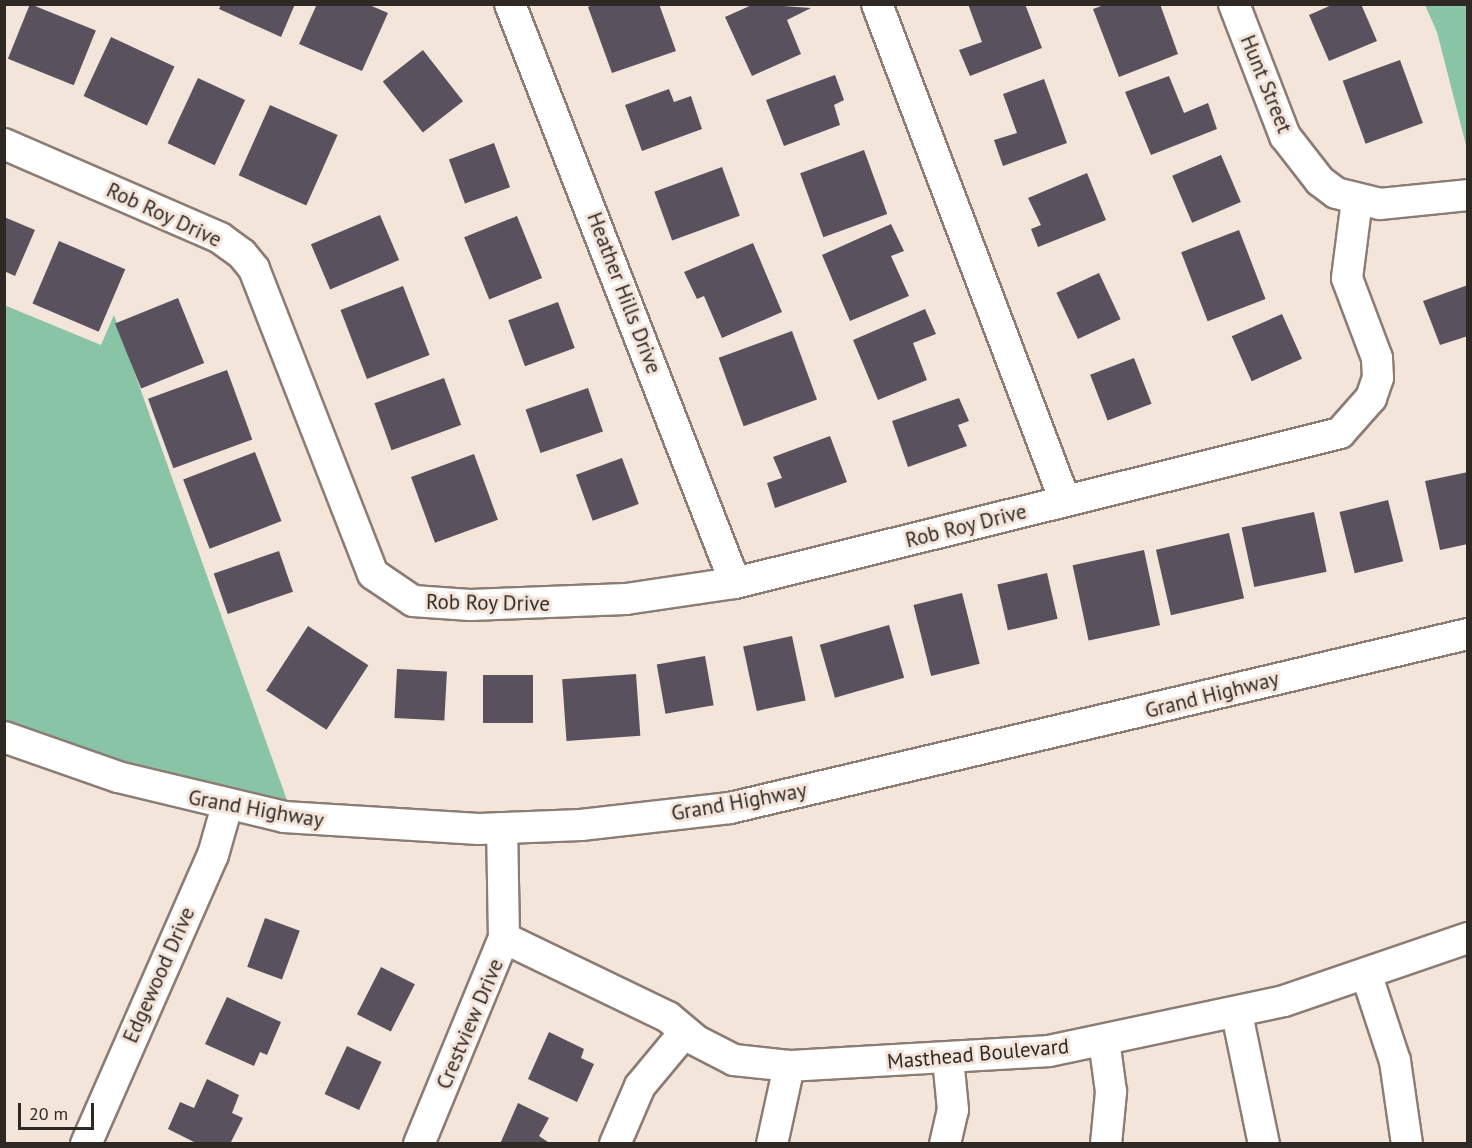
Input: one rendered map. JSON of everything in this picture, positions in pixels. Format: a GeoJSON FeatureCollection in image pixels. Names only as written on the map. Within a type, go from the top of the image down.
{"type":"FeatureCollection","features":[{"type":"Feature","properties":{"kind":"street","name":"Heather Hills Drive"},"geometry":{"type":"LineString","coordinates":[[510,4],[735,583]]}},
{"type":"Feature","properties":{"kind":"street"},"geometry":{"type":"LineString","coordinates":[[877,4],[1065,501]]}},
{"type":"Feature","properties":{"kind":"street","name":"Hunt Street"},"geometry":{"type":"LineString","coordinates":[[1234,4],[1285,136],[1320,181],[1357,200],[1404,206],[1467,195]]}},
{"type":"Feature","properties":{"kind":"street","name":"Rob Roy Drive"},"geometry":{"type":"LineString","coordinates":[[4,144],[220,238],[242,254],[254,270],[372,574],[389,589],[413,601],[549,605],[735,583],[1340,433],[1360,414],[1377,378],[1377,358],[1347,278],[1357,200]]}},
{"type":"Feature","properties":{"kind":"street","name":"Grand Highway"},"geometry":{"type":"LineString","coordinates":[[4,737],[118,777],[228,806],[319,822],[502,828],[730,808],[1467,634]]}},
{"type":"Feature","properties":{"kind":"street","name":"Edgewood Drive"},"geometry":{"type":"LineString","coordinates":[[86,1143],[213,855],[228,806]]}},
{"type":"Feature","properties":{"kind":"street","name":"Crestview Drive"},"geometry":{"type":"LineString","coordinates":[[419,1143],[504,938],[502,828]]}},
{"type":"Feature","properties":{"kind":"street","name":"Masthead Boulevard"},"geometry":{"type":"LineString","coordinates":[[504,938],[668,1017],[685,1032],[735,1060],[789,1066],[1049,1051],[1237,1014],[1367,976],[1467,938]]}},
{"type":"Feature","properties":{"kind":"street"},"geometry":{"type":"LineString","coordinates":[[1367,976],[1395,1061],[1407,1143]]}},
{"type":"Feature","properties":{"kind":"street"},"geometry":{"type":"LineString","coordinates":[[1237,1014],[1264,1143]]}},
{"type":"Feature","properties":{"kind":"street"},"geometry":{"type":"LineString","coordinates":[[615,1143],[640,1086],[685,1032]]}},
{"type":"Feature","properties":{"kind":"street"},"geometry":{"type":"LineString","coordinates":[[1104,1040],[1112,1092],[1106,1143]]}},
{"type":"Feature","properties":{"kind":"street"},"geometry":{"type":"LineString","coordinates":[[945,1143],[953,1110],[948,1058]]}},
{"type":"Feature","properties":{"kind":"street"},"geometry":{"type":"LineString","coordinates":[[772,1143],[789,1066]]}},
{"type":"Feature","properties":{"kind":"green space"},"geometry":{"type":"Polygon","coordinates":[[[1425,5],[1467,5],[1467,149],[1437,32],[1425,5]]]}},
{"type":"Feature","properties":{"kind":"green space"},"geometry":{"type":"Polygon","coordinates":[[[4,305],[101,345],[114,315],[288,803],[123,763],[5,721],[4,305]]]}},
{"type":"Feature","properties":{"kind":"building"},"geometry":{"type":"Polygon","coordinates":[[[30,4],[96,31],[74,85],[8,59],[30,4]]]}},
{"type":"Feature","properties":{"kind":"building"},"geometry":{"type":"Polygon","coordinates":[[[221,4],[295,4],[281,37],[219,9],[221,4]]]}},
{"type":"Feature","properties":{"kind":"building"},"geometry":{"type":"Polygon","coordinates":[[[317,4],[367,4],[388,13],[362,71],[299,44],[317,4]]]}},
{"type":"Feature","properties":{"kind":"building"},"geometry":{"type":"Polygon","coordinates":[[[595,4],[659,4],[676,51],[612,73],[588,7],[595,4]]]}},
{"type":"Feature","properties":{"kind":"building"},"geometry":{"type":"Polygon","coordinates":[[[754,4],[811,8],[787,20],[801,54],[752,76],[725,17],[754,4]]]}},
{"type":"Feature","properties":{"kind":"building"},"geometry":{"type":"Polygon","coordinates":[[[968,4],[1025,4],[1042,48],[970,76],[959,50],[982,42],[968,4]]]}},
{"type":"Feature","properties":{"kind":"building"},"geometry":{"type":"Polygon","coordinates":[[[1107,4],[1160,4],[1178,54],[1119,77],[1093,9],[1107,4]]]}},
{"type":"Feature","properties":{"kind":"building"},"geometry":{"type":"Polygon","coordinates":[[[1334,4],[1361,4],[1377,41],[1329,61],[1309,15],[1334,4]]]}},
{"type":"Feature","properties":{"kind":"building"},"geometry":{"type":"Polygon","coordinates":[[[111,37],[174,67],[147,125],[84,96],[111,37]]]}},
{"type":"Feature","properties":{"kind":"building"},"geometry":{"type":"Polygon","coordinates":[[[423,50],[463,101],[423,133],[383,81],[423,50]]]}},
{"type":"Feature","properties":{"kind":"building"},"geometry":{"type":"Polygon","coordinates":[[[1400,60],[1423,123],[1366,144],[1343,81],[1400,60]]]}},
{"type":"Feature","properties":{"kind":"building"},"geometry":{"type":"Polygon","coordinates":[[[835,75],[844,100],[834,105],[840,125],[784,146],[766,100],[835,75]]]}},
{"type":"Feature","properties":{"kind":"building"},"geometry":{"type":"Polygon","coordinates":[[[1169,76],[1184,113],[1208,103],[1217,129],[1151,155],[1125,92],[1169,76]]]}},
{"type":"Feature","properties":{"kind":"building"},"geometry":{"type":"Polygon","coordinates":[[[198,78],[245,100],[215,165],[168,143],[198,78]]]}},
{"type":"Feature","properties":{"kind":"building"},"geometry":{"type":"Polygon","coordinates":[[[1044,79],[1067,143],[1003,166],[994,140],[1017,133],[1003,94],[1044,79]]]}},
{"type":"Feature","properties":{"kind":"building"},"geometry":{"type":"Polygon","coordinates":[[[669,89],[674,102],[691,96],[702,129],[642,151],[625,105],[669,89]]]}},
{"type":"Feature","properties":{"kind":"building"},"geometry":{"type":"Polygon","coordinates":[[[270,105],[338,135],[306,205],[239,175],[270,105]]]}},
{"type":"Feature","properties":{"kind":"building"},"geometry":{"type":"Polygon","coordinates":[[[494,143],[510,187],[465,204],[449,159],[494,143]]]}},
{"type":"Feature","properties":{"kind":"building"},"geometry":{"type":"Polygon","coordinates":[[[864,150],[887,214],[823,237],[800,173],[864,150]]]}},
{"type":"Feature","properties":{"kind":"building"},"geometry":{"type":"Polygon","coordinates":[[[1221,155],[1241,202],[1192,223],[1172,176],[1221,155]]]}},
{"type":"Feature","properties":{"kind":"building"},"geometry":{"type":"Polygon","coordinates":[[[722,167],[740,216],[672,240],[654,192],[722,167]]]}},
{"type":"Feature","properties":{"kind":"building"},"geometry":{"type":"Polygon","coordinates":[[[1087,173],[1106,220],[1038,247],[1031,229],[1041,225],[1028,198],[1087,173]]]}},
{"type":"Feature","properties":{"kind":"building"},"geometry":{"type":"Polygon","coordinates":[[[380,215],[399,260],[330,289],[311,244],[380,215]]]}},
{"type":"Feature","properties":{"kind":"building"},"geometry":{"type":"Polygon","coordinates":[[[517,216],[542,278],[489,299],[464,237],[517,216]]]}},
{"type":"Feature","properties":{"kind":"building"},"geometry":{"type":"Polygon","coordinates":[[[4,217],[35,230],[15,276],[4,271],[4,217]]]}},
{"type":"Feature","properties":{"kind":"building"},"geometry":{"type":"Polygon","coordinates":[[[891,224],[904,251],[891,256],[909,296],[850,321],[822,255],[891,224]]]}},
{"type":"Feature","properties":{"kind":"building"},"geometry":{"type":"Polygon","coordinates":[[[1239,230],[1266,299],[1208,321],[1181,252],[1239,230]]]}},
{"type":"Feature","properties":{"kind":"building"},"geometry":{"type":"Polygon","coordinates":[[[59,241],[125,269],[99,332],[32,304],[59,241]]]}},
{"type":"Feature","properties":{"kind":"building"},"geometry":{"type":"Polygon","coordinates":[[[753,243],[782,312],[722,338],[704,296],[697,299],[684,272],[753,243]]]}},
{"type":"Feature","properties":{"kind":"building"},"geometry":{"type":"Polygon","coordinates":[[[1099,273],[1121,319],[1078,339],[1056,293],[1099,273]]]}},
{"type":"Feature","properties":{"kind":"building"},"geometry":{"type":"Polygon","coordinates":[[[1468,285],[1468,336],[1440,345],[1423,301],[1468,285]]]}},
{"type":"Feature","properties":{"kind":"building"},"geometry":{"type":"Polygon","coordinates":[[[403,286],[430,355],[367,379],[340,310],[403,286]]]}},
{"type":"Feature","properties":{"kind":"building"},"geometry":{"type":"Polygon","coordinates":[[[178,298],[204,363],[141,388],[115,323],[178,298]]]}},
{"type":"Feature","properties":{"kind":"building"},"geometry":{"type":"Polygon","coordinates":[[[558,302],[575,348],[525,366],[508,320],[558,302]]]}},
{"type":"Feature","properties":{"kind":"building"},"geometry":{"type":"Polygon","coordinates":[[[925,309],[936,334],[913,343],[927,380],[878,400],[853,340],[925,309]]]}},
{"type":"Feature","properties":{"kind":"building"},"geometry":{"type":"Polygon","coordinates":[[[1282,314],[1302,359],[1252,381],[1232,336],[1282,314]]]}},
{"type":"Feature","properties":{"kind":"building"},"geometry":{"type":"Polygon","coordinates":[[[792,331],[817,400],[744,426],[719,358],[792,331]]]}},
{"type":"Feature","properties":{"kind":"building"},"geometry":{"type":"Polygon","coordinates":[[[1134,358],[1152,404],[1108,421],[1090,375],[1134,358]]]}},
{"type":"Feature","properties":{"kind":"building"},"geometry":{"type":"Polygon","coordinates":[[[227,370],[252,440],[173,468],[148,399],[227,370]]]}},
{"type":"Feature","properties":{"kind":"building"},"geometry":{"type":"Polygon","coordinates":[[[444,378],[461,425],[392,450],[374,403],[444,378]]]}},
{"type":"Feature","properties":{"kind":"building"},"geometry":{"type":"Polygon","coordinates":[[[588,388],[603,431],[541,453],[526,409],[588,388]]]}},
{"type":"Feature","properties":{"kind":"building"},"geometry":{"type":"Polygon","coordinates":[[[959,398],[969,421],[958,425],[967,446],[908,467],[892,421],[959,398]]]}},
{"type":"Feature","properties":{"kind":"building"},"geometry":{"type":"Polygon","coordinates":[[[830,436],[847,482],[775,508],[767,483],[782,478],[773,457],[830,436]]]}},
{"type":"Feature","properties":{"kind":"building"},"geometry":{"type":"Polygon","coordinates":[[[255,452],[282,521],[210,549],[183,480],[255,452]]]}},
{"type":"Feature","properties":{"kind":"building"},"geometry":{"type":"Polygon","coordinates":[[[474,454],[498,520],[435,543],[411,477],[474,454]]]}},
{"type":"Feature","properties":{"kind":"building"},"geometry":{"type":"Polygon","coordinates":[[[622,458],[639,504],[593,521],[576,475],[622,458]]]}},
{"type":"Feature","properties":{"kind":"building"},"geometry":{"type":"Polygon","coordinates":[[[1468,472],[1468,544],[1440,550],[1425,481],[1468,472]]]}},
{"type":"Feature","properties":{"kind":"building"},"geometry":{"type":"Polygon","coordinates":[[[1388,500],[1403,561],[1355,573],[1339,512],[1388,500]]]}},
{"type":"Feature","properties":{"kind":"building"},"geometry":{"type":"Polygon","coordinates":[[[1314,512],[1327,572],[1254,587],[1242,527],[1314,512]]]}},
{"type":"Feature","properties":{"kind":"building"},"geometry":{"type":"Polygon","coordinates":[[[1229,533],[1244,598],[1171,615],[1156,550],[1229,533]]]}},
{"type":"Feature","properties":{"kind":"building"},"geometry":{"type":"Polygon","coordinates":[[[1144,550],[1160,625],[1089,640],[1073,565],[1144,550]]]}},
{"type":"Feature","properties":{"kind":"building"},"geometry":{"type":"Polygon","coordinates":[[[279,551],[293,592],[228,614],[214,573],[279,551]]]}},
{"type":"Feature","properties":{"kind":"building"},"geometry":{"type":"Polygon","coordinates":[[[1047,573],[1058,619],[1008,630],[997,584],[1047,573]]]}},
{"type":"Feature","properties":{"kind":"building"},"geometry":{"type":"Polygon","coordinates":[[[962,593],[980,664],[931,676],[913,605],[962,593]]]}},
{"type":"Feature","properties":{"kind":"building"},"geometry":{"type":"Polygon","coordinates":[[[889,625],[904,678],[835,698],[820,645],[889,625]]]}},
{"type":"Feature","properties":{"kind":"building"},"geometry":{"type":"Polygon","coordinates":[[[308,626],[368,665],[326,730],[266,691],[308,626]]]}},
{"type":"Feature","properties":{"kind":"building"},"geometry":{"type":"Polygon","coordinates":[[[792,636],[806,701],[757,711],[743,646],[792,636]]]}},
{"type":"Feature","properties":{"kind":"building"},"geometry":{"type":"Polygon","coordinates":[[[705,656],[714,705],[665,714],[657,665],[705,656]]]}},
{"type":"Feature","properties":{"kind":"building"},"geometry":{"type":"Polygon","coordinates":[[[397,669],[447,672],[444,721],[394,718],[397,669]]]}},
{"type":"Feature","properties":{"kind":"building"},"geometry":{"type":"Polygon","coordinates":[[[636,674],[640,736],[567,741],[562,679],[636,674]]]}},
{"type":"Feature","properties":{"kind":"building"},"geometry":{"type":"Polygon","coordinates":[[[483,675],[533,675],[533,723],[483,723],[483,675]]]}},
{"type":"Feature","properties":{"kind":"building"},"geometry":{"type":"Polygon","coordinates":[[[265,918],[300,931],[282,980],[247,967],[265,918]]]}},
{"type":"Feature","properties":{"kind":"building"},"geometry":{"type":"Polygon","coordinates":[[[381,967],[415,984],[391,1031],[357,1014],[381,967]]]}},
{"type":"Feature","properties":{"kind":"building"},"geometry":{"type":"Polygon","coordinates":[[[227,997],[281,1022],[267,1055],[260,1052],[254,1066],[205,1044],[227,997]]]}},
{"type":"Feature","properties":{"kind":"building"},"geometry":{"type":"Polygon","coordinates":[[[549,1032],[584,1049],[581,1058],[594,1064],[577,1102],[528,1079],[549,1032]]]}},
{"type":"Feature","properties":{"kind":"building"},"geometry":{"type":"Polygon","coordinates":[[[347,1046],[381,1062],[359,1110],[325,1094],[347,1046]]]}},
{"type":"Feature","properties":{"kind":"building"},"geometry":{"type":"Polygon","coordinates":[[[207,1079],[239,1095],[232,1113],[243,1118],[230,1144],[198,1144],[168,1129],[180,1102],[194,1108],[207,1079]]]}},
{"type":"Feature","properties":{"kind":"building"},"geometry":{"type":"Polygon","coordinates":[[[518,1103],[549,1118],[539,1136],[551,1144],[500,1144],[518,1103]]]}}]}
